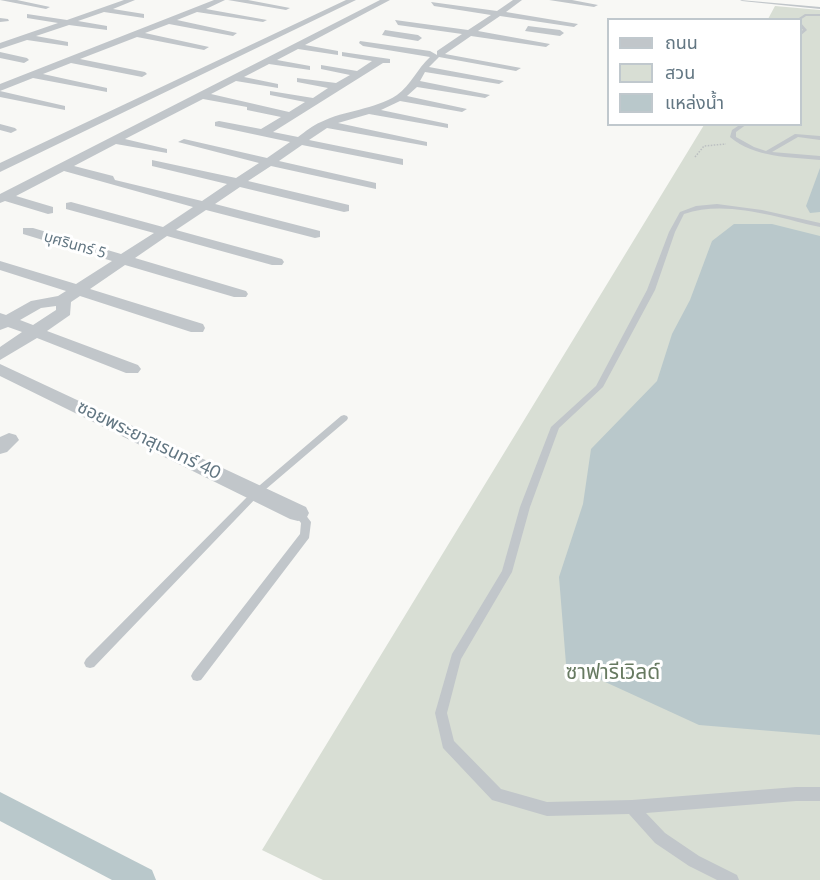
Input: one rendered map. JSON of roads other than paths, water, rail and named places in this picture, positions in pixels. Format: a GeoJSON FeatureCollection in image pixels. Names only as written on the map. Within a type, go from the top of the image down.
{"type":"FeatureCollection","features":[{"type":"Feature","properties":{"kind":"street"},"geometry":{"type":"LineString","coordinates":[[2,0],[46,7]]}},
{"type":"Feature","properties":{"kind":"street"},"geometry":{"type":"LineString","coordinates":[[0,46],[131,0]]}},
{"type":"Feature","properties":{"kind":"street"},"geometry":{"type":"LineString","coordinates":[[0,88],[221,0]]}},
{"type":"Feature","properties":{"kind":"street"},"geometry":{"type":"LineString","coordinates":[[232,0],[286,8]]}},
{"type":"Feature","properties":{"kind":"street"},"geometry":{"type":"LineString","coordinates":[[0,168],[352,0]]}},
{"type":"Feature","properties":{"kind":"street"},"geometry":{"type":"LineString","coordinates":[[476,0],[488,2]]}},
{"type":"Feature","properties":{"kind":"street"},"geometry":{"type":"LineString","coordinates":[[553,0],[594,5]]}},
{"type":"Feature","properties":{"kind":"street"},"geometry":{"type":"LineString","coordinates":[[499,3],[517,4]]}},
{"type":"Feature","properties":{"kind":"street"},"geometry":{"type":"LineString","coordinates":[[434,4],[574,24]]}},
{"type":"Feature","properties":{"kind":"street"},"geometry":{"type":"LineString","coordinates":[[3,321],[37,304],[63,300],[325,124],[369,111],[399,98],[437,55],[498,13],[517,4]]}},
{"type":"Feature","properties":{"kind":"street"},"geometry":{"type":"LineString","coordinates":[[3,198],[348,19],[371,8],[388,5]]}},
{"type":"Feature","properties":{"kind":"street"},"geometry":{"type":"LineString","coordinates":[[103,10],[141,16]]}},
{"type":"Feature","properties":{"kind":"street"},"geometry":{"type":"LineString","coordinates":[[196,10],[263,20]]}},
{"type":"Feature","properties":{"kind":"street"},"geometry":{"type":"LineString","coordinates":[[30,16],[104,28]]}},
{"type":"Feature","properties":{"kind":"street"},"geometry":{"type":"LineString","coordinates":[[22,26],[44,18]]}},
{"type":"Feature","properties":{"kind":"street"},"geometry":{"type":"LineString","coordinates":[[348,19],[371,22]]}},
{"type":"Feature","properties":{"kind":"street"},"geometry":{"type":"LineString","coordinates":[[168,21],[233,33]]}},
{"type":"Feature","properties":{"kind":"street"},"geometry":{"type":"LineString","coordinates":[[473,21],[495,24]]}},
{"type":"Feature","properties":{"kind":"street"},"geometry":{"type":"LineString","coordinates":[[398,22],[546,44]]}},
{"type":"Feature","properties":{"kind":"street"},"geometry":{"type":"LineString","coordinates":[[516,27],[560,33]]}},
{"type":"Feature","properties":{"kind":"street"},"geometry":{"type":"LineString","coordinates":[[323,32],[516,68]]}},
{"type":"Feature","properties":{"kind":"street"},"geometry":{"type":"LineString","coordinates":[[385,33],[431,40]]}},
{"type":"Feature","properties":{"kind":"street"},"geometry":{"type":"LineString","coordinates":[[134,34],[204,47]]}},
{"type":"Feature","properties":{"kind":"street"},"geometry":{"type":"LineString","coordinates":[[27,37],[65,44]]}},
{"type":"Feature","properties":{"kind":"street"},"geometry":{"type":"LineString","coordinates":[[442,42],[465,45]]}},
{"type":"Feature","properties":{"kind":"street"},"geometry":{"type":"LineString","coordinates":[[263,133],[384,61],[295,46]]}},
{"type":"Feature","properties":{"kind":"street"},"geometry":{"type":"LineString","coordinates":[[0,55],[24,60]]}},
{"type":"Feature","properties":{"kind":"street"},"geometry":{"type":"LineString","coordinates":[[69,60],[142,74]]}},
{"type":"Feature","properties":{"kind":"street"},"geometry":{"type":"LineString","coordinates":[[266,61],[307,68]]}},
{"type":"Feature","properties":{"kind":"street"},"geometry":{"type":"LineString","coordinates":[[324,67],[360,74]]}},
{"type":"Feature","properties":{"kind":"street"},"geometry":{"type":"LineString","coordinates":[[423,69],[499,81]]}},
{"type":"Feature","properties":{"kind":"street"},"geometry":{"type":"LineString","coordinates":[[32,75],[103,90]]}},
{"type":"Feature","properties":{"kind":"street"},"geometry":{"type":"LineString","coordinates":[[232,78],[315,101]]}},
{"type":"Feature","properties":{"kind":"street"},"geometry":{"type":"LineString","coordinates":[[300,80],[339,87]]}},
{"type":"Feature","properties":{"kind":"street"},"geometry":{"type":"LineString","coordinates":[[413,83],[484,95]]}},
{"type":"Feature","properties":{"kind":"street"},"geometry":{"type":"LineString","coordinates":[[0,94],[61,108]]}},
{"type":"Feature","properties":{"kind":"street"},"geometry":{"type":"LineString","coordinates":[[200,95],[291,116]]}},
{"type":"Feature","properties":{"kind":"street"},"geometry":{"type":"LineString","coordinates":[[399,98],[462,110]]}},
{"type":"Feature","properties":{"kind":"street"},"geometry":{"type":"LineString","coordinates":[[369,111],[444,126]]}},
{"type":"Feature","properties":{"kind":"street"},"geometry":{"type":"LineString","coordinates":[[219,124],[399,162]]}},
{"type":"Feature","properties":{"kind":"street"},"geometry":{"type":"LineString","coordinates":[[325,124],[423,144]]}},
{"type":"Feature","properties":{"kind":"street"},"geometry":{"type":"LineString","coordinates":[[115,140],[237,182],[344,208]]}},
{"type":"Feature","properties":{"kind":"street"},"geometry":{"type":"LineString","coordinates":[[184,142],[372,186]]}},
{"type":"Feature","properties":{"kind":"street"},"geometry":{"type":"LineString","coordinates":[[64,167],[315,234]]}},
{"type":"Feature","properties":{"kind":"street"},"geometry":{"type":"LineString","coordinates":[[3,198],[48,210]]}},
{"type":"Feature","properties":{"kind":"street"},"geometry":{"type":"LineString","coordinates":[[71,206],[277,262]]}},
{"type":"Feature","properties":{"kind":"street","name":"บุศรินทร์ 5"},"geometry":{"type":"LineString","coordinates":[[28,231],[240,294]]}},
{"type":"Feature","properties":{"kind":"street"},"geometry":{"type":"LineString","coordinates":[[0,265],[197,328]]}},
{"type":"Feature","properties":{"kind":"street"},"geometry":{"type":"LineString","coordinates":[[0,355],[64,312],[63,300]]}},
{"type":"Feature","properties":{"kind":"street"},"geometry":{"type":"LineString","coordinates":[[3,321],[37,331],[132,369]]}},
{"type":"Feature","properties":{"kind":"street","name":"ซอยพระยาสุเรนทร์ 40"},"geometry":{"type":"LineString","coordinates":[[0,369],[298,513]]}},
{"type":"Feature","properties":{"kind":"lane"},"geometry":{"type":"LineString","coordinates":[[742,0],[820,8]]}},
{"type":"Feature","properties":{"kind":"lane"},"geometry":{"type":"LineString","coordinates":[[802,18],[805,15],[820,15]]}},
{"type":"Feature","properties":{"kind":"lane"},"geometry":{"type":"LineString","coordinates":[[742,126],[734,131],[733,137],[740,144],[768,152],[820,158]]}},
{"type":"Feature","properties":{"kind":"lane"},"geometry":{"type":"LineString","coordinates":[[768,152],[797,135],[820,138]]}},
{"type":"Feature","properties":{"kind":"lane"},"geometry":{"type":"LineString","coordinates":[[820,225],[762,212],[717,206],[696,208],[682,213],[672,232],[651,290],[599,387],[555,427],[525,507],[507,572],[456,658],[441,713],[448,744],[497,795],[547,809],[632,807],[820,794]]}},
{"type":"Feature","properties":{"kind":"lane"},"geometry":{"type":"LineString","coordinates":[[90,663],[256,493],[344,418]]}},
{"type":"Feature","properties":{"kind":"lane"},"geometry":{"type":"LineString","coordinates":[[197,676],[305,535],[306,522],[298,513]]}},
{"type":"Feature","properties":{"kind":"lane"},"geometry":{"type":"LineString","coordinates":[[632,807],[660,838],[694,861],[732,880]]}},
{"type":"Feature","properties":{"kind":"water"},"geometry":{"type":"Polygon","coordinates":[[[820,168],[820,212],[810,213],[806,206],[820,168]]]}},
{"type":"Feature","properties":{"kind":"water"},"geometry":{"type":"Polygon","coordinates":[[[734,224],[772,224],[820,236],[820,735],[699,725],[566,664],[559,577],[583,504],[591,449],[657,381],[672,334],[690,300],[712,241],[734,224]]]}},
{"type":"Feature","properties":{"kind":"waterway"},"geometry":{"type":"LineString","coordinates":[[0,806],[142,880]]}},
{"type":"Feature","properties":{"kind":"park label","name":"ซาฟารีเวิลด์"},"geometry":{"type":"Point","coordinates":[613,672]}}]}
